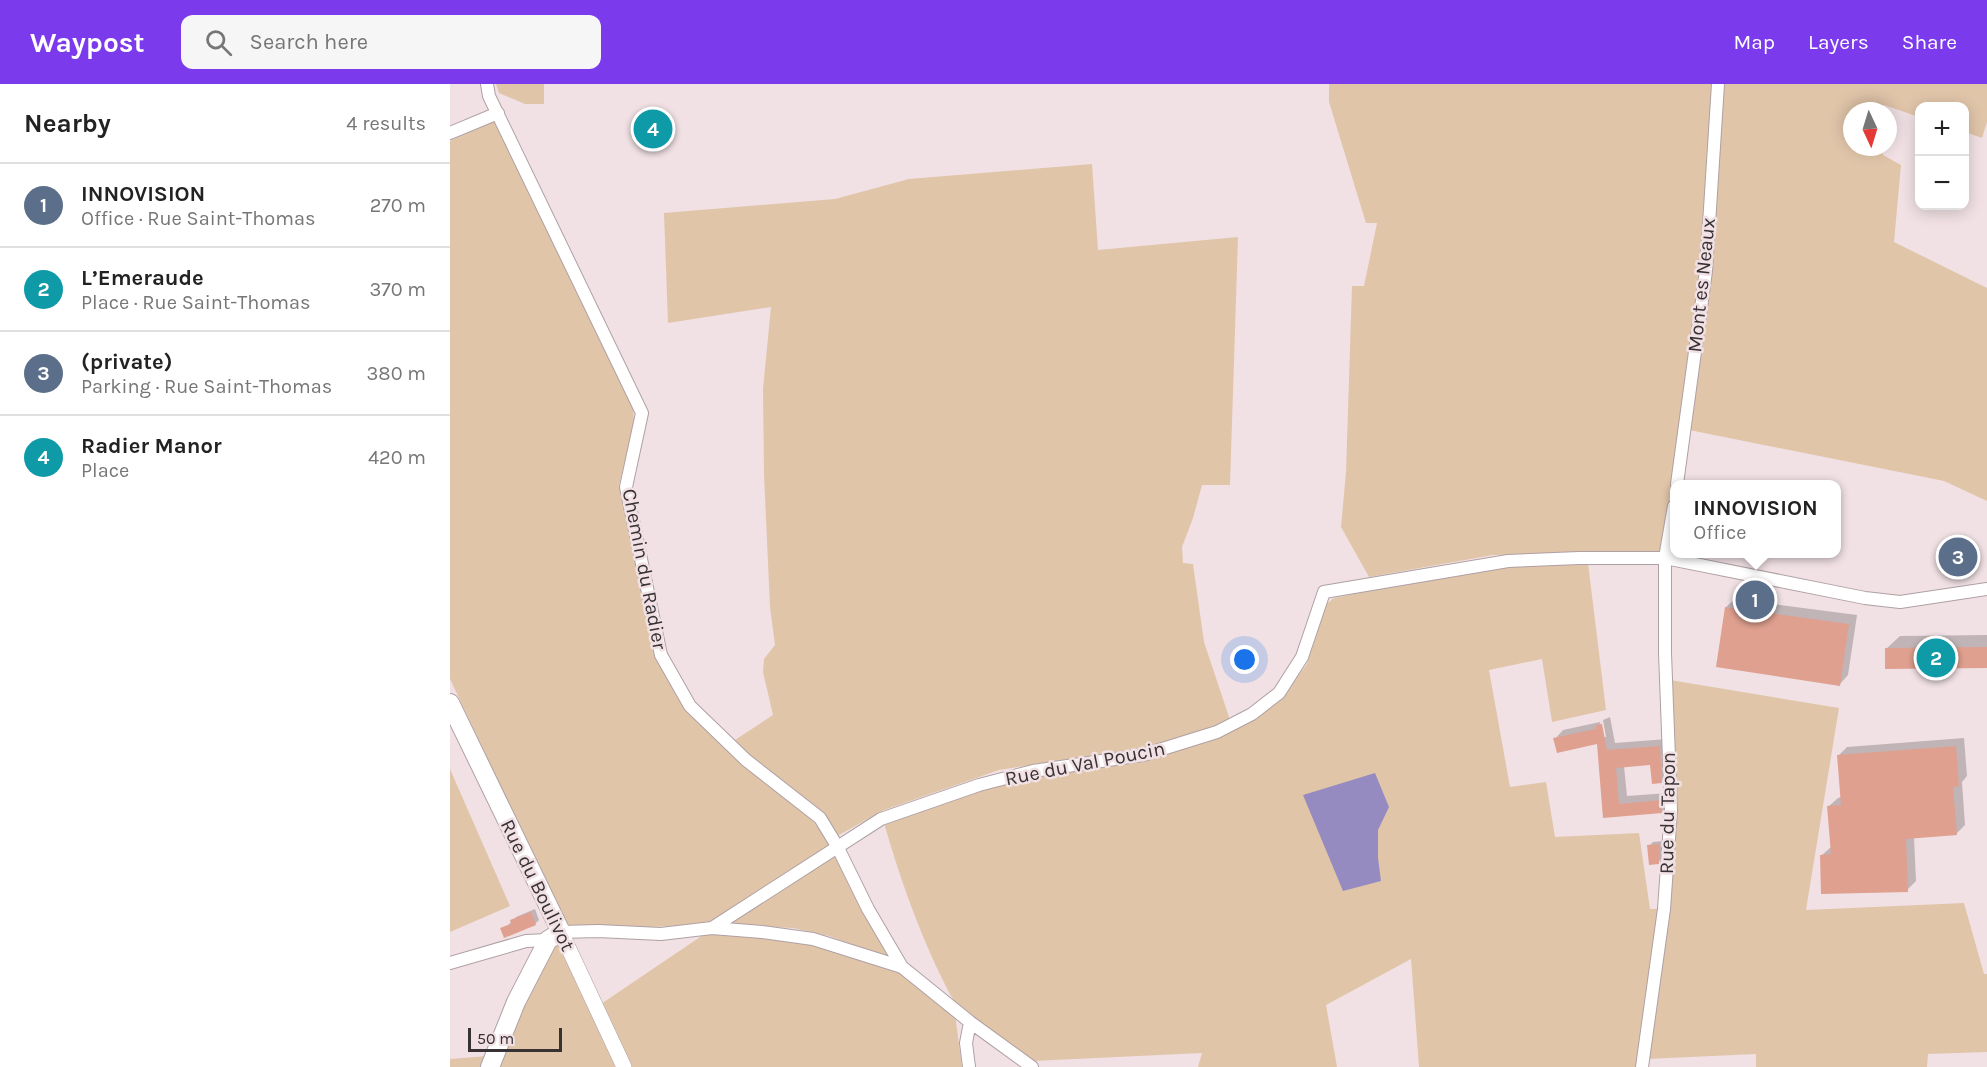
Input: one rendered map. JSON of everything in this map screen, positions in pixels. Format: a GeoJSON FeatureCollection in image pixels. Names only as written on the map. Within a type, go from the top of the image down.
{"type":"FeatureCollection","features":[{"type":"Feature","properties":{"kind":"main road","name":"Rue du Boulivot"},"geometry":{"type":"LineString","coordinates":[[450,703],[554,936]]}},
{"type":"Feature","properties":{"kind":"main road"},"geometry":{"type":"LineString","coordinates":[[490,1067],[516,1002],[554,936]]}},
{"type":"Feature","properties":{"kind":"street","name":"Chemin du Radier"},"geometry":{"type":"LineString","coordinates":[[487,84],[489,96],[642,412],[626,487],[661,654],[690,706],[746,760],[820,818],[837,846],[868,909],[902,967]]}},
{"type":"Feature","properties":{"kind":"street","name":"Mont es Neaux"},"geometry":{"type":"LineString","coordinates":[[1678,480],[1706,271],[1718,84]]}},
{"type":"Feature","properties":{"kind":"street"},"geometry":{"type":"LineString","coordinates":[[450,133],[498,112]]}},
{"type":"Feature","properties":{"kind":"street"},"geometry":{"type":"LineString","coordinates":[[1670,529],[1665,558],[1865,598],[1900,602],[1987,589]]}},
{"type":"Feature","properties":{"kind":"street","name":"Rue du Val Poucin"},"geometry":{"type":"LineString","coordinates":[[712,928],[881,819],[979,785],[1033,771],[1143,754],[1217,732],[1243,718],[1279,693],[1302,657],[1324,592],[1508,561],[1665,558]]}},
{"type":"Feature","properties":{"kind":"street","name":"Rue du Tapon"},"geometry":{"type":"LineString","coordinates":[[1642,1067],[1664,909],[1671,810],[1665,653],[1665,558]]}},
{"type":"Feature","properties":{"kind":"street"},"geometry":{"type":"LineString","coordinates":[[450,963],[526,941],[598,931],[661,934],[712,928],[813,939],[902,967],[970,1022],[1032,1067]]}},
{"type":"Feature","properties":{"kind":"street","name":"Rue du Boulivot"},"geometry":{"type":"LineString","coordinates":[[554,936],[624,1067]]}},
{"type":"Feature","properties":{"kind":"street"},"geometry":{"type":"LineString","coordinates":[[969,1067],[966,1043],[970,1022]]}},
{"type":"Feature","properties":{"kind":"shaded area"},"geometry":{"type":"Polygon","coordinates":[[[496,84],[544,84],[544,104],[525,104],[499,93],[496,84]]]}},
{"type":"Feature","properties":{"kind":"shaded area"},"geometry":{"type":"Polygon","coordinates":[[[1329,84],[1714,84],[1697,307],[1672,480],[1670,480],[1662,552],[1493,555],[1369,577],[1341,527],[1346,472],[1352,286],[1364,286],[1377,223],[1366,223],[1329,102],[1329,84]]]}},
{"type":"Feature","properties":{"kind":"shaded area"},"geometry":{"type":"Polygon","coordinates":[[[1722,84],[1987,84],[1987,122],[1982,138],[1969,133],[1969,102],[1915,102],[1915,116],[1897,109],[1897,102],[1843,102],[1843,156],[1885,156],[1901,165],[1894,242],[1987,288],[1987,501],[1944,481],[1689,430],[1722,84]]]}},
{"type":"Feature","properties":{"kind":"shaded area"},"geometry":{"type":"Polygon","coordinates":[[[494,121],[633,405],[634,422],[619,485],[654,655],[690,713],[723,745],[812,820],[831,844],[724,914],[704,924],[649,927],[566,925],[450,679],[450,141],[494,121]]]}},
{"type":"Feature","properties":{"kind":"shaded area"},"geometry":{"type":"Polygon","coordinates":[[[1092,164],[1098,250],[1238,237],[1230,485],[1202,485],[1182,547],[1183,563],[1193,564],[1204,642],[1230,720],[1190,735],[1147,747],[999,770],[884,810],[839,835],[818,811],[732,742],[773,715],[763,672],[764,659],[775,645],[770,607],[764,474],[763,389],[771,307],[668,323],[664,213],[835,199],[909,179],[1092,164]]]}},
{"type":"Feature","properties":{"kind":"shaded area"},"geometry":{"type":"Polygon","coordinates":[[[1588,563],[1606,710],[1552,722],[1542,659],[1489,670],[1510,787],[1546,782],[1555,837],[1639,833],[1650,909],[1659,909],[1637,1067],[1419,1067],[1411,959],[1326,1005],[1337,1067],[1198,1067],[1202,1053],[1033,1061],[961,1010],[950,995],[921,931],[884,823],[986,788],[1051,774],[1157,757],[1218,738],[1257,716],[1285,693],[1307,664],[1325,605],[1334,598],[1524,564],[1588,563]]]}},
{"type":"Feature","properties":{"kind":"shaded area"},"geometry":{"type":"Polygon","coordinates":[[[1670,680],[1839,708],[1806,910],[1964,903],[1984,974],[1987,974],[1987,1052],[1928,1054],[1927,1067],[1756,1067],[1756,1054],[1647,1059],[1678,809],[1670,680]]]}},
{"type":"Feature","properties":{"kind":"shaded area"},"geometry":{"type":"Polygon","coordinates":[[[450,769],[510,906],[450,932],[450,769]]]}},
{"type":"Feature","properties":{"kind":"shaded area"},"geometry":{"type":"Polygon","coordinates":[[[1375,773],[1389,807],[1378,830],[1381,881],[1343,891],[1303,795],[1375,773]]]}},
{"type":"Feature","properties":{"kind":"shaded area"},"geometry":{"type":"Polygon","coordinates":[[[836,851],[895,960],[829,936],[793,928],[728,925],[836,851]]]}},
{"type":"Feature","properties":{"kind":"shaded area"},"geometry":{"type":"Polygon","coordinates":[[[726,934],[806,941],[899,972],[955,1014],[962,1067],[631,1067],[601,1004],[703,935],[726,934]]]}},
{"type":"Feature","properties":{"kind":"shaded area"},"geometry":{"type":"Polygon","coordinates":[[[558,943],[616,1067],[499,1067],[501,1054],[553,945],[558,943]]]}},
{"type":"Feature","properties":{"kind":"shaded area"},"geometry":{"type":"Polygon","coordinates":[[[488,1056],[485,1067],[450,1067],[450,1059],[488,1056]]]}},
{"type":"Feature","properties":{"kind":"building"},"geometry":{"type":"Polygon","coordinates":[[[1725,607],[1849,624],[1840,686],[1716,667],[1725,607]]]}},
{"type":"Feature","properties":{"kind":"building"},"geometry":{"type":"Polygon","coordinates":[[[1987,647],[1987,668],[1885,669],[1885,648],[1987,647]]]}},
{"type":"Feature","properties":{"kind":"building"},"geometry":{"type":"Polygon","coordinates":[[[1602,724],[1607,750],[1660,746],[1662,783],[1652,784],[1650,765],[1616,768],[1619,804],[1661,800],[1662,813],[1603,818],[1597,744],[1557,753],[1553,738],[1596,729],[1596,725],[1602,724]]]}},
{"type":"Feature","properties":{"kind":"building"},"geometry":{"type":"Polygon","coordinates":[[[1956,746],[1959,786],[1953,787],[1957,835],[1906,839],[1908,892],[1821,894],[1820,855],[1831,854],[1827,806],[1841,805],[1837,755],[1956,746]]]}},
{"type":"Feature","properties":{"kind":"building"},"geometry":{"type":"Polygon","coordinates":[[[1660,844],[1659,864],[1649,865],[1647,845],[1660,844]]]}},
{"type":"Feature","properties":{"kind":"building"},"geometry":{"type":"Polygon","coordinates":[[[531,912],[536,925],[504,938],[500,928],[511,924],[510,920],[531,912]]]}},
{"type":"Feature","properties":{"kind":"place","name":"Radier Manor"},"geometry":{"type":"Point","coordinates":[653,129]}},
{"type":"Feature","properties":{"kind":"place","name":"(private)"},"geometry":{"type":"Point","coordinates":[1958,557]}},
{"type":"Feature","properties":{"kind":"place","name":"INNOVISION"},"geometry":{"type":"Point","coordinates":[1755,600]}},
{"type":"Feature","properties":{"kind":"place","name":"L’Emeraude"},"geometry":{"type":"Point","coordinates":[1936,658]}}]}
